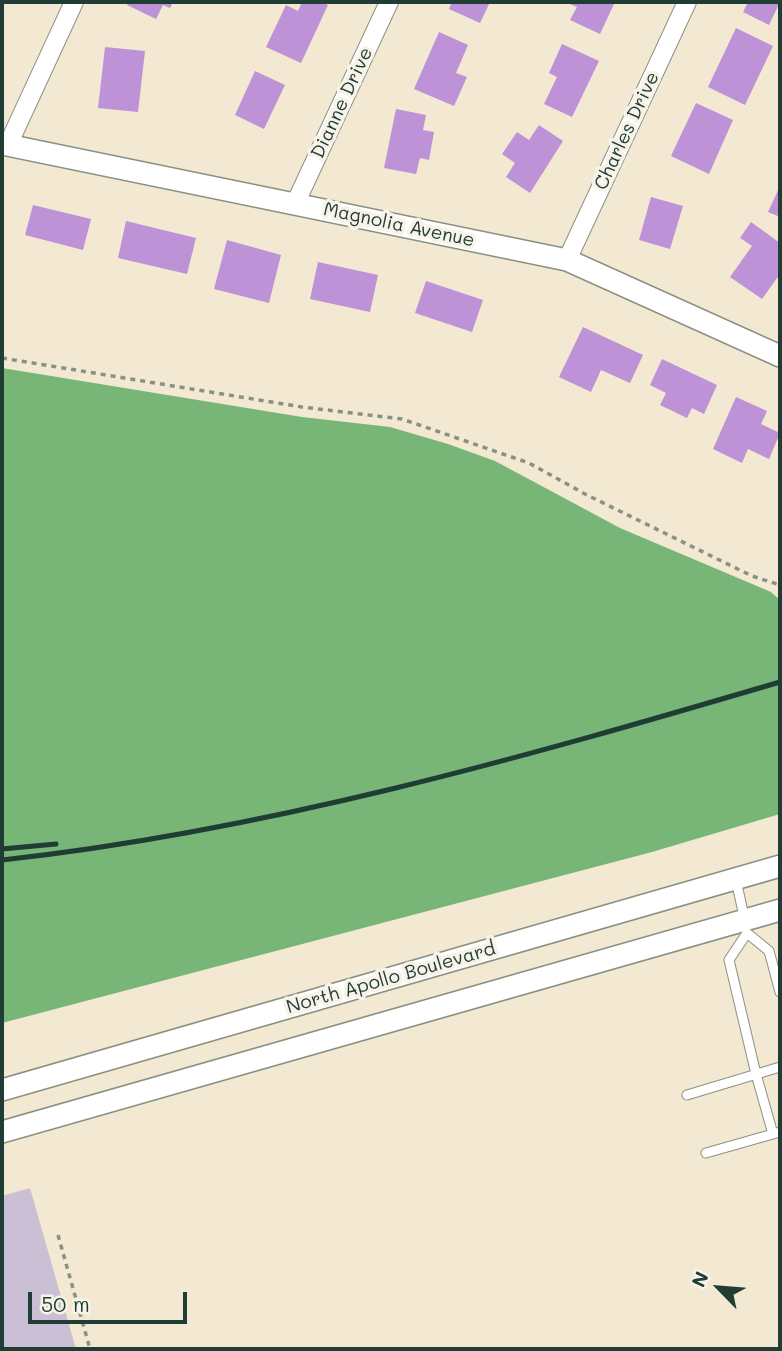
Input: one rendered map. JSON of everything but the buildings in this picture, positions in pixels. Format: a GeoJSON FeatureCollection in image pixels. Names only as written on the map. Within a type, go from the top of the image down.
{"type":"FeatureCollection","features":[{"type":"Feature","properties":{"kind":"street"},"geometry":{"type":"LineString","coordinates":[[5,144],[74,2]]}},
{"type":"Feature","properties":{"kind":"street","name":"Dianne Drive"},"geometry":{"type":"LineString","coordinates":[[295,204],[389,2]]}},
{"type":"Feature","properties":{"kind":"street","name":"Charles Drive"},"geometry":{"type":"LineString","coordinates":[[567,260],[687,2]]}},
{"type":"Feature","properties":{"kind":"street","name":"Magnolia Avenue"},"geometry":{"type":"LineString","coordinates":[[5,144],[567,260],[780,356]]}},
{"type":"Feature","properties":{"kind":"street","name":"North Apollo Boulevard"},"geometry":{"type":"LineString","coordinates":[[2,1090],[780,866]]}},
{"type":"Feature","properties":{"kind":"street"},"geometry":{"type":"LineString","coordinates":[[2,1132],[746,926],[780,910]]}},
{"type":"Feature","properties":{"kind":"lane"},"geometry":{"type":"LineString","coordinates":[[736,879],[746,926],[769,951],[780,992]]}},
{"type":"Feature","properties":{"kind":"lane"},"geometry":{"type":"LineString","coordinates":[[706,1153],[777,1133],[756,1074],[729,960],[746,926]]}},
{"type":"Feature","properties":{"kind":"lane"},"geometry":{"type":"LineString","coordinates":[[687,1095],[780,1067]]}},
{"type":"Feature","properties":{"kind":"path"},"geometry":{"type":"LineString","coordinates":[[2,358],[302,407],[402,419],[529,463],[585,494],[752,576],[780,585]]}},
{"type":"Feature","properties":{"kind":"path"},"geometry":{"type":"LineString","coordinates":[[58,1235],[90,1349]]}},
{"type":"Feature","properties":{"kind":"shaded area"},"geometry":{"type":"Polygon","coordinates":[[[30,1188],[76,1349],[2,1349],[2,1196],[30,1188]]]}},
{"type":"Feature","properties":{"kind":"green space"},"geometry":{"type":"Polygon","coordinates":[[[2,368],[302,417],[390,427],[495,461],[620,528],[771,592],[780,600],[780,814],[652,852],[2,1023],[2,368]]]}},
{"type":"Feature","properties":{"kind":"railway"},"geometry":{"type":"LineString","coordinates":[[2,860],[200,831],[297,811],[492,764],[780,682]]}},
{"type":"Feature","properties":{"kind":"railway"},"geometry":{"type":"LineString","coordinates":[[2,849],[56,844]]}}]}
